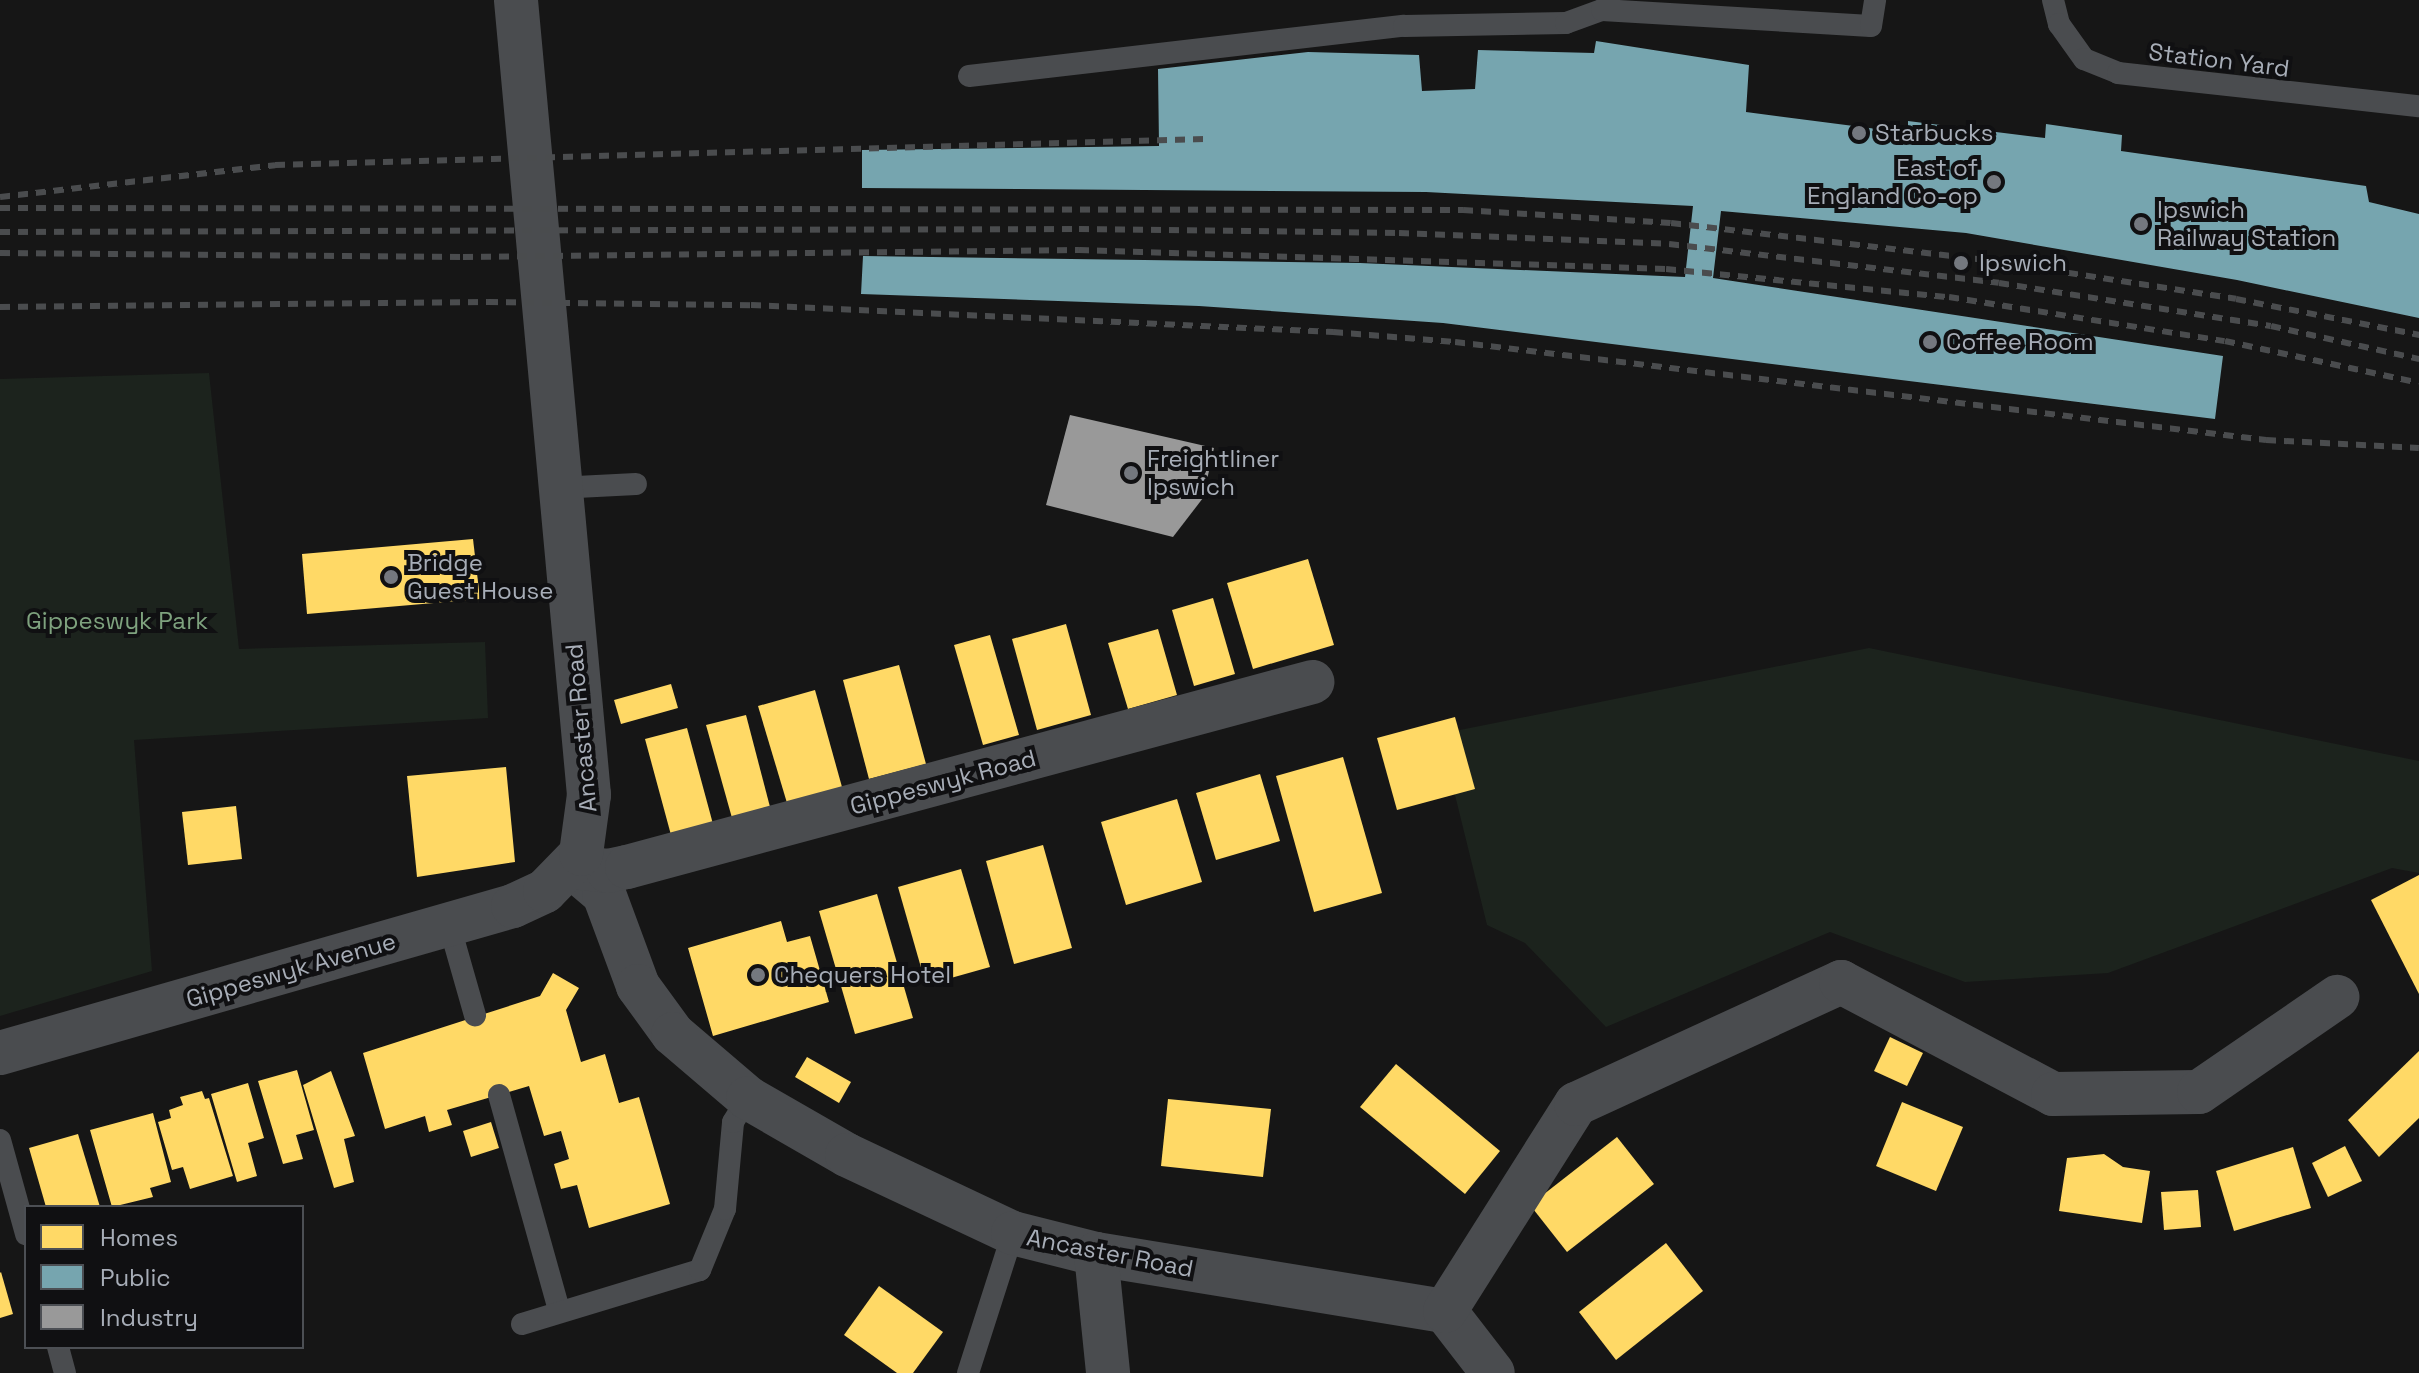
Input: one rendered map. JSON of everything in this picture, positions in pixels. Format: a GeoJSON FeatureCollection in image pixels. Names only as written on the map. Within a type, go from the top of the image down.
{"type":"FeatureCollection","features":[{"type":"Feature","properties":{"kind":"street","name":"Ancaster Road"},"geometry":{"type":"LineString","coordinates":[[516,0],[557,488],[589,795],[586,841],[572,867],[598,888],[612,909],[638,986],[655,1015],[748,1098],[847,1155],[1013,1233],[1096,1254],[1445,1311]]}},
{"type":"Feature","properties":{"kind":"street","name":"Gippeswyk Road"},"geometry":{"type":"LineString","coordinates":[[572,867],[627,867],[1312,682]]}},
{"type":"Feature","properties":{"kind":"street","name":"Gippeswyk Avenue"},"geometry":{"type":"LineString","coordinates":[[0,1053],[530,900],[572,867]]}},
{"type":"Feature","properties":{"kind":"street"},"geometry":{"type":"LineString","coordinates":[[1493,1373],[1445,1311],[1576,1104],[1841,982],[2053,1094],[2199,1092],[2337,997]]}},
{"type":"Feature","properties":{"kind":"street"},"geometry":{"type":"LineString","coordinates":[[1096,1254],[1108,1373]]}},
{"type":"Feature","properties":{"kind":"lane"},"geometry":{"type":"LineString","coordinates":[[969,76],[1404,26],[1566,23],[1599,5],[1871,26],[1875,0]]}},
{"type":"Feature","properties":{"kind":"lane","name":"Station Yard"},"geometry":{"type":"LineString","coordinates":[[2053,0],[2059,24],[2084,59],[2118,73],[2419,106]]}},
{"type":"Feature","properties":{"kind":"lane"},"geometry":{"type":"LineString","coordinates":[[557,488],[636,484]]}},
{"type":"Feature","properties":{"kind":"lane"},"geometry":{"type":"LineString","coordinates":[[449,924],[475,1015]]}},
{"type":"Feature","properties":{"kind":"lane"},"geometry":{"type":"LineString","coordinates":[[499,1095],[559,1310]]}},
{"type":"Feature","properties":{"kind":"lane"},"geometry":{"type":"LineString","coordinates":[[522,1324],[559,1310],[700,1270],[725,1209],[733,1122],[748,1098]]}},
{"type":"Feature","properties":{"kind":"lane"},"geometry":{"type":"LineString","coordinates":[[0,1140],[24,1227]]}},
{"type":"Feature","properties":{"kind":"lane"},"geometry":{"type":"LineString","coordinates":[[968,1373],[1013,1233]]}},
{"type":"Feature","properties":{"kind":"lane"},"geometry":{"type":"LineString","coordinates":[[59,1349],[65,1373]]}},
{"type":"Feature","properties":{"kind":"green space","name":"Gippeswyk Park"},"geometry":{"type":"Polygon","coordinates":[[[209,373],[239,649],[485,642],[488,718],[134,740],[152,971],[0,1016],[0,379],[209,373]]]}},
{"type":"Feature","properties":{"kind":"green space"},"geometry":{"type":"Polygon","coordinates":[[[1869,648],[2419,761],[2419,873],[2392,868],[2108,973],[1965,982],[1830,932],[1606,1027],[1525,943],[1487,925],[1440,734],[1869,648]]]}},
{"type":"Feature","properties":{"kind":"building: Homes","name":"Bridge Guest House"},"geometry":{"type":"Polygon","coordinates":[[[473,539],[480,599],[307,614],[302,554],[473,539]]]}},
{"type":"Feature","properties":{"kind":"building: Homes"},"geometry":{"type":"Polygon","coordinates":[[[1308,559],[1334,645],[1253,669],[1227,583],[1308,559]]]}},
{"type":"Feature","properties":{"kind":"building: Homes"},"geometry":{"type":"Polygon","coordinates":[[[1213,598],[1235,674],[1194,686],[1172,610],[1213,598]]]}},
{"type":"Feature","properties":{"kind":"building: Homes"},"geometry":{"type":"Polygon","coordinates":[[[1066,624],[1091,715],[1037,730],[1012,639],[1066,624]]]}},
{"type":"Feature","properties":{"kind":"building: Homes"},"geometry":{"type":"Polygon","coordinates":[[[1158,629],[1177,695],[1128,709],[1108,643],[1158,629]]]}},
{"type":"Feature","properties":{"kind":"building: Homes"},"geometry":{"type":"Polygon","coordinates":[[[990,635],[1019,735],[983,745],[954,645],[990,635]]]}},
{"type":"Feature","properties":{"kind":"building: Homes"},"geometry":{"type":"Polygon","coordinates":[[[899,665],[926,764],[869,779],[843,680],[899,665]]]}},
{"type":"Feature","properties":{"kind":"building: Homes"},"geometry":{"type":"Polygon","coordinates":[[[671,684],[678,708],[621,724],[614,700],[671,684]]]}},
{"type":"Feature","properties":{"kind":"building: Homes"},"geometry":{"type":"Polygon","coordinates":[[[815,690],[842,787],[787,803],[758,706],[815,690]]]}},
{"type":"Feature","properties":{"kind":"building: Homes"},"geometry":{"type":"Polygon","coordinates":[[[746,715],[770,807],[732,818],[706,725],[746,715]]]}},
{"type":"Feature","properties":{"kind":"building: Homes"},"geometry":{"type":"Polygon","coordinates":[[[1455,717],[1475,789],[1397,810],[1377,738],[1455,717]]]}},
{"type":"Feature","properties":{"kind":"building: Homes"},"geometry":{"type":"Polygon","coordinates":[[[687,728],[713,824],[671,835],[645,739],[687,728]]]}},
{"type":"Feature","properties":{"kind":"building: Homes"},"geometry":{"type":"Polygon","coordinates":[[[1343,757],[1382,893],[1314,912],[1276,776],[1343,757]]]}},
{"type":"Feature","properties":{"kind":"building: Homes"},"geometry":{"type":"Polygon","coordinates":[[[506,767],[515,862],[417,877],[407,776],[506,767]]]}},
{"type":"Feature","properties":{"kind":"building: Homes"},"geometry":{"type":"Polygon","coordinates":[[[1260,774],[1280,841],[1216,860],[1196,793],[1260,774]]]}},
{"type":"Feature","properties":{"kind":"building: Homes"},"geometry":{"type":"Polygon","coordinates":[[[1177,799],[1202,882],[1126,905],[1101,822],[1177,799]]]}},
{"type":"Feature","properties":{"kind":"building: Homes"},"geometry":{"type":"Polygon","coordinates":[[[236,806],[242,859],[188,865],[182,812],[236,806]]]}},
{"type":"Feature","properties":{"kind":"building: Homes"},"geometry":{"type":"Polygon","coordinates":[[[1043,845],[1072,948],[1014,964],[986,861],[1043,845]]]}},
{"type":"Feature","properties":{"kind":"building: Homes"},"geometry":{"type":"Polygon","coordinates":[[[961,869],[990,967],[926,985],[898,887],[961,869]]]}},
{"type":"Feature","properties":{"kind":"building: Homes"},"geometry":{"type":"Polygon","coordinates":[[[2419,875],[2419,994],[2371,900],[2419,875]]]}},
{"type":"Feature","properties":{"kind":"building: Homes"},"geometry":{"type":"Polygon","coordinates":[[[877,894],[913,1018],[855,1034],[819,911],[877,894]]]}},
{"type":"Feature","properties":{"kind":"building: Homes","name":"Chequers Hotel"},"geometry":{"type":"Polygon","coordinates":[[[781,921],[787,942],[810,936],[829,1002],[713,1036],[688,948],[781,921]]]}},
{"type":"Feature","properties":{"kind":"building: Homes"},"geometry":{"type":"Polygon","coordinates":[[[553,973],[579,988],[566,1010],[581,1062],[605,1054],[619,1103],[639,1097],[670,1204],[589,1228],[577,1185],[561,1189],[554,1164],[569,1159],[561,1131],[544,1136],[529,1086],[447,1110],[452,1125],[429,1132],[425,1116],[385,1129],[363,1053],[540,996],[553,973]]]}},
{"type":"Feature","properties":{"kind":"building: Homes"},"geometry":{"type":"Polygon","coordinates":[[[1890,1037],[1923,1053],[1907,1086],[1874,1071],[1890,1037]]]}},
{"type":"Feature","properties":{"kind":"building: Homes"},"geometry":{"type":"Polygon","coordinates":[[[2419,1051],[2419,1118],[2379,1157],[2348,1120],[2419,1051]]]}},
{"type":"Feature","properties":{"kind":"building: Homes"},"geometry":{"type":"Polygon","coordinates":[[[807,1057],[851,1082],[839,1103],[795,1077],[807,1057]]]}},
{"type":"Feature","properties":{"kind":"building: Homes"},"geometry":{"type":"Polygon","coordinates":[[[1396,1064],[1500,1151],[1465,1194],[1360,1107],[1396,1064]]]}},
{"type":"Feature","properties":{"kind":"building: Homes"},"geometry":{"type":"Polygon","coordinates":[[[297,1070],[314,1130],[296,1135],[303,1159],[283,1164],[258,1081],[297,1070]]]}},
{"type":"Feature","properties":{"kind":"building: Homes"},"geometry":{"type":"Polygon","coordinates":[[[331,1071],[355,1136],[344,1139],[354,1182],[334,1188],[303,1085],[331,1071]]]}},
{"type":"Feature","properties":{"kind":"building: Homes"},"geometry":{"type":"Polygon","coordinates":[[[248,1083],[264,1138],[248,1143],[257,1176],[237,1182],[211,1094],[248,1083]]]}},
{"type":"Feature","properties":{"kind":"building: Homes"},"geometry":{"type":"Polygon","coordinates":[[[202,1091],[205,1099],[209,1098],[233,1176],[190,1189],[183,1167],[172,1170],[158,1122],[171,1118],[169,1110],[183,1105],[180,1097],[202,1091]]]}},
{"type":"Feature","properties":{"kind":"building: Homes"},"geometry":{"type":"Polygon","coordinates":[[[1168,1099],[1271,1109],[1263,1177],[1161,1166],[1168,1099]]]}},
{"type":"Feature","properties":{"kind":"building: Homes"},"geometry":{"type":"Polygon","coordinates":[[[1902,1102],[1963,1127],[1936,1191],[1876,1166],[1902,1102]]]}},
{"type":"Feature","properties":{"kind":"building: Homes"},"geometry":{"type":"Polygon","coordinates":[[[153,1113],[171,1182],[150,1188],[153,1197],[111,1205],[90,1130],[153,1113]]]}},
{"type":"Feature","properties":{"kind":"building: Homes"},"geometry":{"type":"Polygon","coordinates":[[[491,1122],[499,1148],[471,1157],[463,1131],[491,1122]]]}},
{"type":"Feature","properties":{"kind":"building: Homes"},"geometry":{"type":"Polygon","coordinates":[[[78,1134],[99,1205],[45,1205],[29,1148],[78,1134]]]}},
{"type":"Feature","properties":{"kind":"building: Homes"},"geometry":{"type":"Polygon","coordinates":[[[1617,1137],[1654,1184],[1567,1252],[1530,1205],[1617,1137]]]}},
{"type":"Feature","properties":{"kind":"building: Homes"},"geometry":{"type":"Polygon","coordinates":[[[2345,1146],[2362,1181],[2328,1197],[2312,1163],[2345,1146]]]}},
{"type":"Feature","properties":{"kind":"building: Homes"},"geometry":{"type":"Polygon","coordinates":[[[2293,1147],[2311,1208],[2234,1231],[2216,1171],[2293,1147]]]}},
{"type":"Feature","properties":{"kind":"building: Homes"},"geometry":{"type":"Polygon","coordinates":[[[2104,1154],[2123,1167],[2150,1171],[2142,1223],[2059,1211],[2067,1158],[2104,1154]]]}},
{"type":"Feature","properties":{"kind":"building: Homes"},"geometry":{"type":"Polygon","coordinates":[[[2198,1190],[2201,1227],[2164,1230],[2161,1192],[2198,1190]]]}},
{"type":"Feature","properties":{"kind":"building: Homes"},"geometry":{"type":"Polygon","coordinates":[[[1666,1243],[1703,1291],[1616,1360],[1579,1312],[1666,1243]]]}},
{"type":"Feature","properties":{"kind":"building: Homes"},"geometry":{"type":"Polygon","coordinates":[[[0,1273],[13,1314],[0,1318],[0,1273]]]}},
{"type":"Feature","properties":{"kind":"building: Homes"},"geometry":{"type":"Polygon","coordinates":[[[879,1286],[943,1332],[913,1373],[897,1373],[844,1335],[879,1286]]]}},
{"type":"Feature","properties":{"kind":"building: Public","name":"Ipswich Railway Station"},"geometry":{"type":"Polygon","coordinates":[[[1596,41],[1749,65],[1746,112],[1908,133],[1908,121],[2045,138],[2046,124],[2122,135],[2121,151],[2366,186],[2369,202],[2419,214],[2419,318],[2237,280],[1966,233],[1721,211],[1713,278],[2223,356],[2215,419],[1443,323],[1199,306],[861,294],[863,256],[1360,263],[1685,277],[1693,206],[1426,192],[862,188],[862,150],[1159,146],[1158,69],[1308,52],[1419,55],[1422,91],[1475,89],[1478,50],[1594,53],[1596,41]]]}},
{"type":"Feature","properties":{"kind":"building: Industry","name":"Freightliner Ipswich"},"geometry":{"type":"Polygon","coordinates":[[[1070,415],[1214,448],[1203,498],[1173,537],[1046,505],[1070,415]]]}},
{"type":"Feature","properties":{"kind":"railway"},"geometry":{"type":"LineString","coordinates":[[0,197],[275,165],[1205,139]]}},
{"type":"Feature","properties":{"kind":"railway"},"geometry":{"type":"LineString","coordinates":[[0,208],[1463,210],[1671,223],[1979,259],[2236,299],[2419,335]]}},
{"type":"Feature","properties":{"kind":"railway"},"geometry":{"type":"LineString","coordinates":[[0,232],[1079,229],[1399,233],[1669,244],[1999,283],[2271,326],[2419,359]]}},
{"type":"Feature","properties":{"kind":"railway"},"geometry":{"type":"LineString","coordinates":[[0,253],[463,257],[1079,250],[1666,269],[1949,297],[2225,341],[2419,383]]}},
{"type":"Feature","properties":{"kind":"railway"},"geometry":{"type":"LineString","coordinates":[[0,307],[488,302],[751,305],[1333,332],[1455,342],[2266,440],[2419,448]]}},
{"type":"Feature","properties":{"kind":"place","name":"Starbucks"},"geometry":{"type":"Point","coordinates":[1859,133]}},
{"type":"Feature","properties":{"kind":"place","name":"East of England Co-op"},"geometry":{"type":"Point","coordinates":[1994,182]}},
{"type":"Feature","properties":{"kind":"place","name":"Ipswich Railway Station"},"geometry":{"type":"Point","coordinates":[2141,224]}},
{"type":"Feature","properties":{"kind":"place","name":"Ipswich"},"geometry":{"type":"Point","coordinates":[1961,263]}},
{"type":"Feature","properties":{"kind":"place","name":"Coffee Room"},"geometry":{"type":"Point","coordinates":[1930,342]}},
{"type":"Feature","properties":{"kind":"place","name":"Freightliner Ipswich"},"geometry":{"type":"Point","coordinates":[1131,473]}},
{"type":"Feature","properties":{"kind":"place","name":"Bridge Guest House"},"geometry":{"type":"Point","coordinates":[391,577]}},
{"type":"Feature","properties":{"kind":"place","name":"Chequers Hotel"},"geometry":{"type":"Point","coordinates":[758,975]}}]}
